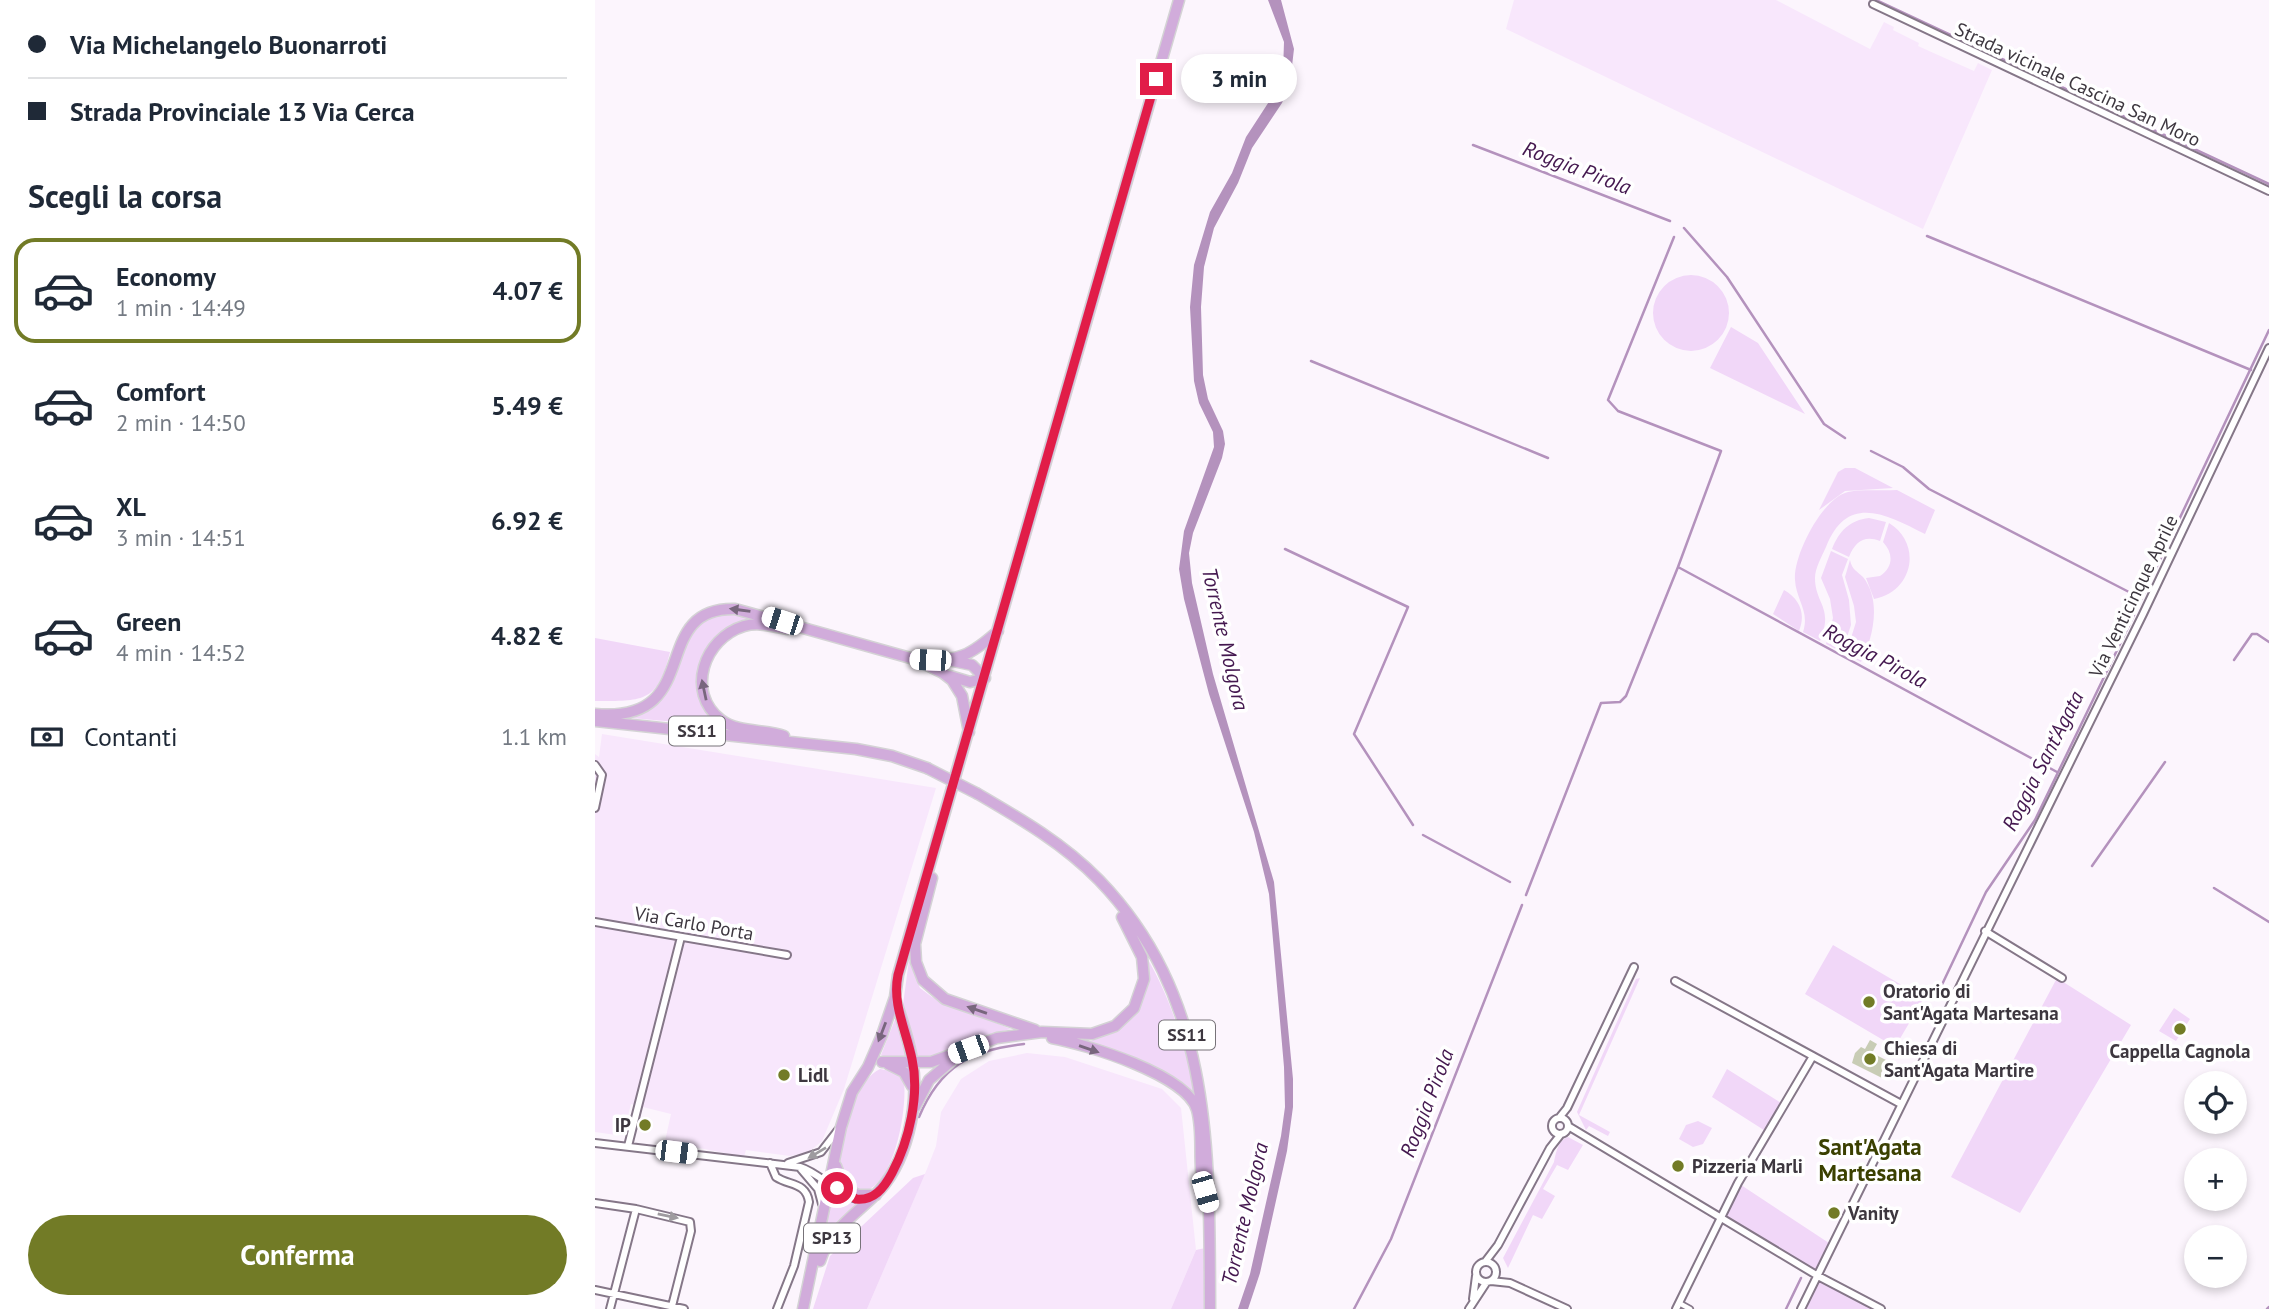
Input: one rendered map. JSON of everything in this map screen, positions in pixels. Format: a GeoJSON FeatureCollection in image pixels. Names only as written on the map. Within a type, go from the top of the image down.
{"type":"FeatureCollection","features":[{"type":"Feature","properties":{"kind":"main road","name":"SP13"},"geometry":{"type":"LineString","coordinates":[[803,1309],[841,1127],[852,1091],[868,1067],[895,997],[898,975],[1179,0]]}},
{"type":"Feature","properties":{"kind":"main road"},"geometry":{"type":"LineString","coordinates":[[595,714],[627,713],[650,704],[670,679],[684,633],[696,620],[714,611],[743,610],[829,637],[914,659],[968,663],[985,678]]}},
{"type":"Feature","properties":{"kind":"main road"},"geometry":{"type":"LineString","coordinates":[[799,742],[769,731],[736,727],[722,721],[705,699],[702,669],[715,643],[745,625],[762,624],[829,637]]}},
{"type":"Feature","properties":{"kind":"main road"},"geometry":{"type":"LineString","coordinates":[[946,661],[972,653],[999,630]]}},
{"type":"Feature","properties":{"kind":"main road"},"geometry":{"type":"LineString","coordinates":[[914,659],[967,681],[985,678]]}},
{"type":"Feature","properties":{"kind":"main road"},"geometry":{"type":"LineString","coordinates":[[943,673],[952,680],[963,699],[969,736]]}},
{"type":"Feature","properties":{"kind":"main road","name":"SS11"},"geometry":{"type":"LineString","coordinates":[[595,721],[870,751],[927,768],[978,794],[1047,837],[1102,884],[1125,912],[1150,951],[1172,993],[1186,1031],[1203,1103],[1209,1207],[1210,1309]]}},
{"type":"Feature","properties":{"kind":"main road"},"geometry":{"type":"LineString","coordinates":[[941,829],[930,891],[915,944],[916,962],[923,980],[945,999],[1042,1032]]}},
{"type":"Feature","properties":{"kind":"main road"},"geometry":{"type":"LineString","coordinates":[[868,1067],[882,1062],[931,1062],[997,1038],[1042,1032],[1084,1034],[1106,1030],[1125,1018],[1140,997],[1144,979],[1142,957],[1102,884]]}},
{"type":"Feature","properties":{"kind":"main road","name":"SP13"},"geometry":{"type":"LineString","coordinates":[[807,1294],[830,1241],[848,1218],[876,1195],[897,1163],[911,1114],[914,1092],[913,1062],[895,997]]}},
{"type":"Feature","properties":{"kind":"main road"},"geometry":{"type":"LineString","coordinates":[[1023,1034],[1065,1040],[1157,1072],[1182,1089],[1197,1112],[1201,1177],[1209,1207]]}},
{"type":"Feature","properties":{"kind":"main road"},"geometry":{"type":"LineString","coordinates":[[911,1114],[929,1080],[968,1049]]}},
{"type":"Feature","properties":{"kind":"main road"},"geometry":{"type":"LineString","coordinates":[[882,1062],[904,1072],[914,1092]]}},
{"type":"Feature","properties":{"kind":"main road","name":"SP13"},"geometry":{"type":"LineString","coordinates":[[835,1158],[845,1189],[858,1195],[876,1195]]}},
{"type":"Feature","properties":{"kind":"street","name":"Strada vicinale Cascina San Moro"},"geometry":{"type":"LineString","coordinates":[[1873,4],[2269,191]]}},
{"type":"Feature","properties":{"kind":"street","name":"Via Venticinque Aprile"},"geometry":{"type":"LineString","coordinates":[[1801,1309],[2143,614],[2269,348]]}},
{"type":"Feature","properties":{"kind":"street"},"geometry":{"type":"LineString","coordinates":[[595,765],[602,775],[595,808]]}},
{"type":"Feature","properties":{"kind":"street","name":"Via Carlo Porta"},"geometry":{"type":"LineString","coordinates":[[595,922],[787,955]]}},
{"type":"Feature","properties":{"kind":"street"},"geometry":{"type":"LineString","coordinates":[[1985,932],[2062,978]]}},
{"type":"Feature","properties":{"kind":"street"},"geometry":{"type":"LineString","coordinates":[[628,1146],[681,937]]}},
{"type":"Feature","properties":{"kind":"street"},"geometry":{"type":"LineString","coordinates":[[1469,1309],[1477,1266],[1485,1262],[1498,1245],[1550,1148],[1562,1134],[1567,1108],[1633,967]]}},
{"type":"Feature","properties":{"kind":"street"},"geometry":{"type":"LineString","coordinates":[[1675,981],[1901,1104]]}},
{"type":"Feature","properties":{"kind":"street"},"geometry":{"type":"LineString","coordinates":[[1690,1309],[1678,1306],[1738,1183],[1813,1056]]}},
{"type":"Feature","properties":{"kind":"street"},"geometry":{"type":"LineString","coordinates":[[1550,1148],[1552,1122],[1564,1121],[1581,1136],[1818,1276],[1881,1309]]}},
{"type":"Feature","properties":{"kind":"street"},"geometry":{"type":"LineString","coordinates":[[783,1164],[805,1160],[821,1152],[841,1127]]}},
{"type":"Feature","properties":{"kind":"street"},"geometry":{"type":"LineString","coordinates":[[1553,1131],[1581,1136]]}},
{"type":"Feature","properties":{"kind":"street"},"geometry":{"type":"LineString","coordinates":[[595,1143],[800,1167],[856,1199],[876,1195]]}},
{"type":"Feature","properties":{"kind":"street"},"geometry":{"type":"LineString","coordinates":[[770,1163],[776,1177],[802,1187],[809,1202],[795,1266],[777,1309]]}},
{"type":"Feature","properties":{"kind":"street"},"geometry":{"type":"LineString","coordinates":[[800,1167],[818,1189],[824,1216]]}},
{"type":"Feature","properties":{"kind":"street"},"geometry":{"type":"LineString","coordinates":[[595,1203],[685,1219],[691,1224],[672,1306]]}},
{"type":"Feature","properties":{"kind":"street"},"geometry":{"type":"LineString","coordinates":[[610,1309],[636,1209]]}},
{"type":"Feature","properties":{"kind":"street"},"geometry":{"type":"LineString","coordinates":[[1472,1301],[1489,1282],[1495,1268],[1498,1245]]}},
{"type":"Feature","properties":{"kind":"street"},"geometry":{"type":"LineString","coordinates":[[1485,1262],[1510,1283],[1567,1309]]}},
{"type":"Feature","properties":{"kind":"street"},"geometry":{"type":"LineString","coordinates":[[1476,1276],[1489,1282],[1510,1283]]}},
{"type":"Feature","properties":{"kind":"street"},"geometry":{"type":"LineString","coordinates":[[595,1290],[684,1309]]}},
{"type":"Feature","properties":{"kind":"shaded area","name":"Torrente Molgora"},"geometry":{"type":"Polygon","coordinates":[[[1268,0],[1281,0],[1294,49],[1290,83],[1282,103],[1252,148],[1238,183],[1214,228],[1204,267],[1201,307],[1203,375],[1208,399],[1223,431],[1225,444],[1193,533],[1189,553],[1192,583],[1213,674],[1274,882],[1293,1079],[1293,1107],[1287,1151],[1260,1273],[1248,1309],[1238,1309],[1250,1274],[1281,1136],[1285,1107],[1284,1067],[1269,894],[1254,832],[1209,694],[1184,599],[1179,569],[1184,531],[1214,447],[1213,432],[1199,403],[1194,381],[1190,307],[1194,265],[1210,212],[1232,173],[1246,137],[1274,94],[1283,72],[1284,42],[1268,0]]]}},
{"type":"Feature","properties":{"kind":"shaded area"},"geometry":{"type":"Polygon","coordinates":[[[1514,0],[1776,0],[1870,49],[1884,22],[1894,27],[1893,30],[1919,43],[1918,46],[1974,71],[1978,63],[1992,70],[1923,229],[1506,29],[1514,0]]]}},
{"type":"Feature","properties":{"kind":"shaded area"},"geometry":{"type":"Polygon","coordinates":[[[1684,275],[1698,275],[1712,281],[1723,292],[1729,313],[1726,328],[1718,340],[1698,351],[1684,351],[1670,345],[1659,334],[1653,320],[1653,306],[1659,292],[1670,281],[1684,275]]]}},
{"type":"Feature","properties":{"kind":"shaded area"},"geometry":{"type":"Polygon","coordinates":[[[1731,327],[1758,343],[1805,414],[1710,368],[1731,327]]]}},
{"type":"Feature","properties":{"kind":"shaded area"},"geometry":{"type":"Polygon","coordinates":[[[1845,468],[1855,468],[1893,488],[1845,491],[1819,510],[1838,472],[1845,468]]]}},
{"type":"Feature","properties":{"kind":"shaded area"},"geometry":{"type":"Polygon","coordinates":[[[1897,490],[1935,510],[1925,534],[1882,515],[1856,514],[1845,519],[1835,530],[1815,574],[1816,587],[1825,613],[1820,641],[1803,632],[1805,618],[1796,587],[1796,570],[1804,543],[1819,516],[1828,505],[1848,492],[1897,490]]]}},
{"type":"Feature","properties":{"kind":"shaded area"},"geometry":{"type":"Polygon","coordinates":[[[1869,518],[1886,522],[1880,541],[1861,541],[1849,557],[1832,549],[1846,528],[1856,521],[1869,518]]]}},
{"type":"Feature","properties":{"kind":"shaded area"},"geometry":{"type":"Polygon","coordinates":[[[1889,523],[1900,532],[1906,543],[1909,566],[1898,587],[1887,595],[1874,599],[1866,578],[1880,576],[1890,564],[1889,551],[1883,542],[1889,523]]]}},
{"type":"Feature","properties":{"kind":"shaded area"},"geometry":{"type":"Polygon","coordinates":[[[1831,551],[1848,559],[1842,575],[1849,600],[1851,625],[1842,652],[1826,644],[1833,618],[1830,599],[1821,578],[1831,551]]]}},
{"type":"Feature","properties":{"kind":"shaded area"},"geometry":{"type":"Polygon","coordinates":[[[1850,560],[1853,568],[1869,587],[1874,608],[1872,631],[1861,662],[1846,654],[1856,622],[1845,577],[1850,560]]]}},
{"type":"Feature","properties":{"kind":"shaded area"},"geometry":{"type":"Polygon","coordinates":[[[1784,590],[1798,602],[1802,613],[1799,631],[1773,614],[1784,590]]]}},
{"type":"Feature","properties":{"kind":"shaded area"},"geometry":{"type":"Polygon","coordinates":[[[728,612],[761,619],[734,625],[721,632],[701,657],[698,686],[722,726],[631,718],[653,705],[666,693],[679,666],[684,644],[696,626],[709,618],[728,612]]]}},
{"type":"Feature","properties":{"kind":"shaded area"},"geometry":{"type":"Polygon","coordinates":[[[595,638],[670,652],[654,690],[637,699],[595,701],[595,638]]]}},
{"type":"Feature","properties":{"kind":"shaded area"},"geometry":{"type":"Polygon","coordinates":[[[602,734],[936,788],[844,1089],[822,1141],[809,1152],[790,1156],[746,1150],[744,1157],[665,1141],[671,1114],[631,1104],[623,1136],[595,1132],[595,754],[599,757],[602,734]]]}},
{"type":"Feature","properties":{"kind":"shaded area"},"geometry":{"type":"Polygon","coordinates":[[[1833,945],[1924,998],[1895,1047],[1805,994],[1833,945]]]}},
{"type":"Feature","properties":{"kind":"shaded area"},"geometry":{"type":"Polygon","coordinates":[[[1146,956],[1178,1029],[1198,1107],[1192,1095],[1085,1045],[1114,1031],[1130,1015],[1141,988],[1146,956]]]}},
{"type":"Feature","properties":{"kind":"shaded area"},"geometry":{"type":"Polygon","coordinates":[[[909,960],[920,988],[932,997],[1011,1029],[982,1036],[940,1056],[917,1059],[914,1056],[903,1005],[909,960]]]}},
{"type":"Feature","properties":{"kind":"shaded area"},"geometry":{"type":"Polygon","coordinates":[[[1640,978],[1579,1115],[1610,1132],[1608,1136],[1589,1126],[1586,1130],[1577,1112],[1636,979],[1640,978]]]}},
{"type":"Feature","properties":{"kind":"shaded area"},"geometry":{"type":"Polygon","coordinates":[[[2057,978],[2131,1025],[2020,1213],[1951,1177],[2057,978]]]}},
{"type":"Feature","properties":{"kind":"shaded area"},"geometry":{"type":"Polygon","coordinates":[[[2174,1008],[2190,1019],[2176,1041],[2159,1031],[2174,1008]]]}},
{"type":"Feature","properties":{"kind":"shaded area"},"geometry":{"type":"Polygon","coordinates":[[[896,1017],[906,1056],[883,1056],[881,1055],[896,1017]]]}},
{"type":"Feature","properties":{"kind":"shaded area"},"geometry":{"type":"Polygon","coordinates":[[[1027,1053],[1065,1057],[1162,1089],[1181,1108],[1196,1250],[1171,1309],[867,1309],[936,1146],[941,1112],[961,1079],[989,1061],[1027,1053]]]}},
{"type":"Feature","properties":{"kind":"shaded area"},"geometry":{"type":"Polygon","coordinates":[[[880,1069],[895,1072],[904,1082],[904,1108],[898,1140],[887,1170],[870,1189],[860,1191],[849,1188],[842,1176],[840,1148],[854,1100],[862,1086],[880,1069]]]}},
{"type":"Feature","properties":{"kind":"shaded area"},"geometry":{"type":"Polygon","coordinates":[[[1727,1069],[1783,1104],[1767,1132],[1712,1097],[1727,1069]]]}},
{"type":"Feature","properties":{"kind":"shaded area"},"geometry":{"type":"Polygon","coordinates":[[[1698,1121],[1712,1128],[1703,1144],[1693,1147],[1679,1139],[1686,1125],[1698,1121]]]}},
{"type":"Feature","properties":{"kind":"shaded area"},"geometry":{"type":"Polygon","coordinates":[[[1568,1137],[1583,1145],[1568,1170],[1557,1165],[1543,1189],[1555,1196],[1542,1219],[1533,1215],[1508,1268],[1503,1258],[1554,1162],[1560,1144],[1568,1137]]]}},
{"type":"Feature","properties":{"kind":"shaded area"},"geometry":{"type":"Polygon","coordinates":[[[925,1174],[867,1309],[813,1309],[830,1256],[913,1178],[925,1174]]]}},
{"type":"Feature","properties":{"kind":"shaded area"},"geometry":{"type":"Polygon","coordinates":[[[1738,1183],[1832,1245],[1817,1276],[1722,1218],[1738,1183]]]}},
{"type":"Feature","properties":{"kind":"shaded area"},"geometry":{"type":"Polygon","coordinates":[[[832,1192],[839,1198],[857,1204],[825,1237],[832,1192]]]}},
{"type":"Feature","properties":{"kind":"shaded area"},"geometry":{"type":"Polygon","coordinates":[[[1210,1247],[1210,1309],[1171,1309],[1196,1250],[1210,1247]]]}},
{"type":"Feature","properties":{"kind":"shaded area"},"geometry":{"type":"Polygon","coordinates":[[[1818,1279],[1875,1309],[1803,1309],[1818,1279]]]}},
{"type":"Feature","properties":{"kind":"building","name":"Chiesa di Sant'Agata Martire"},"geometry":{"type":"Polygon","coordinates":[[[1870,1040],[1877,1044],[1872,1053],[1888,1061],[1881,1073],[1882,1078],[1852,1063],[1855,1053],[1861,1047],[1865,1049],[1870,1040]]]}},
{"type":"Feature","properties":{"kind":"waterway"},"geometry":{"type":"LineString","coordinates":[[1876,0],[2269,184]]}},
{"type":"Feature","properties":{"kind":"waterway","name":"Roggia Pirola"},"geometry":{"type":"LineString","coordinates":[[1473,145],[1670,221]]}},
{"type":"Feature","properties":{"kind":"waterway","name":"Roggia Pirola"},"geometry":{"type":"LineString","coordinates":[[1684,228],[1727,277],[1824,424],[1845,438]]}},
{"type":"Feature","properties":{"kind":"waterway"},"geometry":{"type":"LineString","coordinates":[[1927,236],[2251,370]]}},
{"type":"Feature","properties":{"kind":"waterway","name":"Roggia Pirola"},"geometry":{"type":"LineString","coordinates":[[1674,237],[1608,400],[1618,411],[1721,451],[1678,567]]}},
{"type":"Feature","properties":{"kind":"waterway","name":"Roggia Sant'Agata"},"geometry":{"type":"LineString","coordinates":[[2139,604],[2269,330]]}},
{"type":"Feature","properties":{"kind":"waterway"},"geometry":{"type":"LineString","coordinates":[[1311,361],[1548,458]]}},
{"type":"Feature","properties":{"kind":"waterway","name":"Roggia Pirola"},"geometry":{"type":"LineString","coordinates":[[1871,451],[1903,467],[1929,489],[2129,592],[2140,602]]}},
{"type":"Feature","properties":{"kind":"waterway"},"geometry":{"type":"LineString","coordinates":[[1285,549],[1408,607],[1354,734],[1413,825]]}},
{"type":"Feature","properties":{"kind":"waterway","name":"Roggia Pirola"},"geometry":{"type":"LineString","coordinates":[[1526,895],[1601,703],[1620,702],[1626,696],[1678,567],[2057,772]]}},
{"type":"Feature","properties":{"kind":"waterway","name":"Roggia Sant'Agata"},"geometry":{"type":"LineString","coordinates":[[1938,993],[1986,892],[2035,820],[2134,615]]}},
{"type":"Feature","properties":{"kind":"waterway"},"geometry":{"type":"LineString","coordinates":[[2234,660],[2252,634],[2257,634],[2269,642]]}},
{"type":"Feature","properties":{"kind":"waterway"},"geometry":{"type":"LineString","coordinates":[[2092,866],[2165,762]]}},
{"type":"Feature","properties":{"kind":"waterway"},"geometry":{"type":"LineString","coordinates":[[1423,835],[1510,882]]}},
{"type":"Feature","properties":{"kind":"waterway"},"geometry":{"type":"LineString","coordinates":[[2214,888],[2269,922]]}},
{"type":"Feature","properties":{"kind":"waterway","name":"Roggia Pirola"},"geometry":{"type":"LineString","coordinates":[[1354,1309],[1391,1239],[1522,905]]}},
{"type":"Feature","properties":{"kind":"waterway"},"geometry":{"type":"LineString","coordinates":[[919,1117],[937,1085],[959,1064],[988,1051],[1024,1044]]}},
{"type":"Feature","properties":{"kind":"waterway","name":"Roggia Sant'Agata"},"geometry":{"type":"LineString","coordinates":[[1786,1309],[1801,1278]]}},
{"type":"Feature","properties":{"kind":"place","name":"Oratorio di Sant'Agata Martesana"},"geometry":{"type":"Point","coordinates":[1869,1002]}},
{"type":"Feature","properties":{"kind":"place","name":"Cappella Cagnola"},"geometry":{"type":"Point","coordinates":[2180,1029]}},
{"type":"Feature","properties":{"kind":"place","name":"Chiesa di Sant'Agata Martire"},"geometry":{"type":"Point","coordinates":[1870,1059]}},
{"type":"Feature","properties":{"kind":"place","name":"Lidl"},"geometry":{"type":"Point","coordinates":[784,1075]}},
{"type":"Feature","properties":{"kind":"place","name":"IP"},"geometry":{"type":"Point","coordinates":[645,1125]}},
{"type":"Feature","properties":{"kind":"place","name":"Pizzeria Marli"},"geometry":{"type":"Point","coordinates":[1678,1166]}},
{"type":"Feature","properties":{"kind":"place","name":"Vanity"},"geometry":{"type":"Point","coordinates":[1834,1213]}},
{"type":"Feature","properties":{"kind":"district","name":"Sant'Agata Martesana"},"geometry":{"type":"Point","coordinates":[1870,1160]}},
{"type":"Feature","properties":{"kind":"route"},"geometry":{"type":"LineString","coordinates":[[837,1188],[843,1194],[856,1199],[862,1200],[876,1195],[887,1181],[903,1147],[914,1092],[913,1062],[895,997],[898,975],[1156,79]]}}]}
